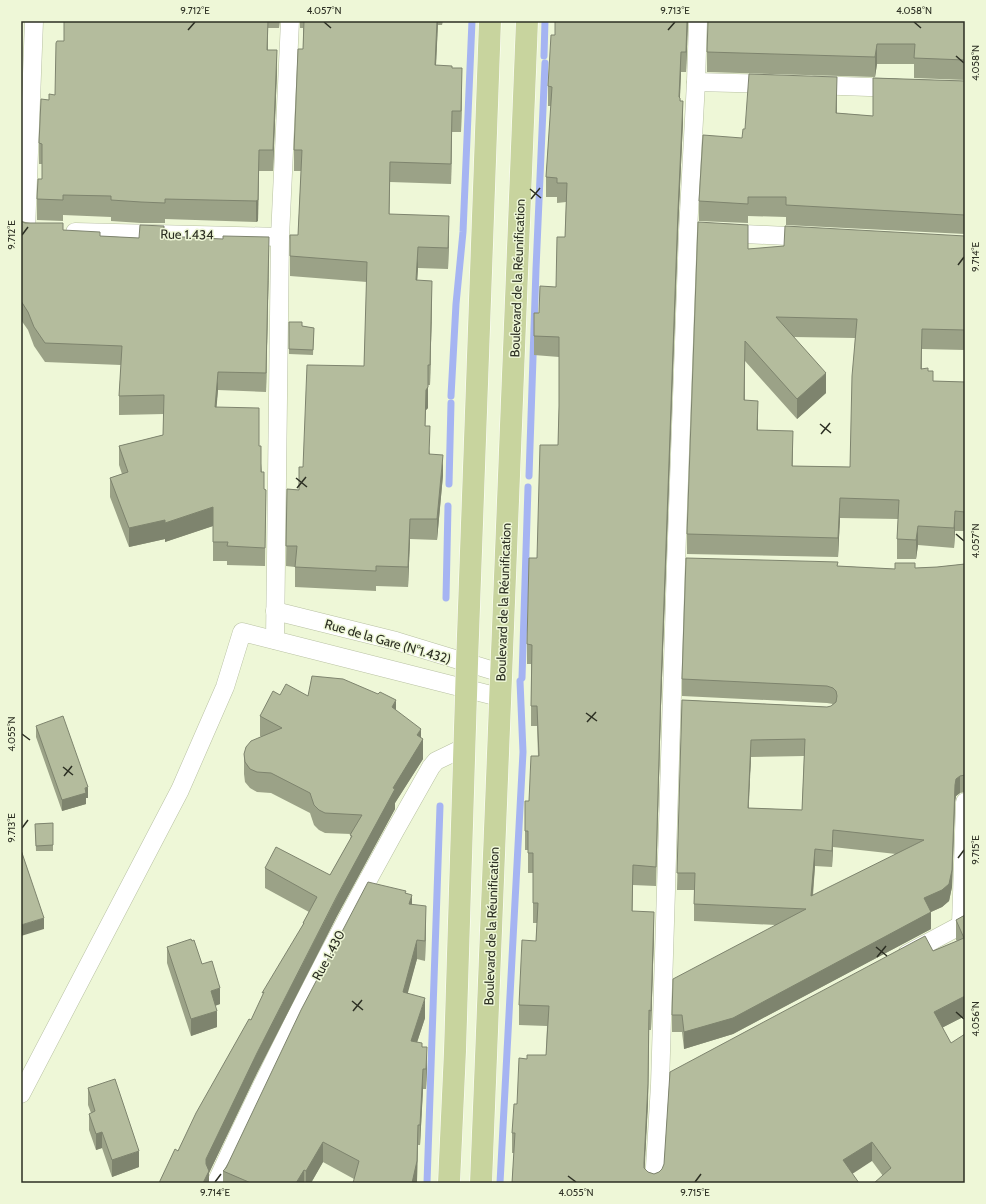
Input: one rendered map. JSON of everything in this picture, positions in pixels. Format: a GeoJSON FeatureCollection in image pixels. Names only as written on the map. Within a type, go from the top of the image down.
{"type":"FeatureCollection","features":[{"type":"Feature","properties":{"kind":"main road"},"geometry":{"type":"LineString","coordinates":[[449,1183],[490,21]]}},
{"type":"Feature","properties":{"kind":"main road","name":"Boulevard de la Réunification"},"geometry":{"type":"LineString","coordinates":[[481,1183],[527,21]]}},
{"type":"Feature","properties":{"kind":"street"},"geometry":{"type":"LineString","coordinates":[[34,21],[37,231]]}},
{"type":"Feature","properties":{"kind":"street"},"geometry":{"type":"LineString","coordinates":[[275,640],[280,237],[290,21]]}},
{"type":"Feature","properties":{"kind":"street"},"geometry":{"type":"LineString","coordinates":[[654,1183],[668,1082],[683,564],[701,232],[696,82],[698,21]]}},
{"type":"Feature","properties":{"kind":"street"},"geometry":{"type":"LineString","coordinates":[[696,82],[910,88]]}},
{"type":"Feature","properties":{"kind":"street","name":"Rue 1.434"},"geometry":{"type":"LineString","coordinates":[[37,231],[280,237]]}},
{"type":"Feature","properties":{"kind":"street"},"geometry":{"type":"LineString","coordinates":[[701,232],[828,237]]}},
{"type":"Feature","properties":{"kind":"street","name":"Rue de la Gare (N°1.432)"},"geometry":{"type":"LineString","coordinates":[[275,611],[396,642],[501,673]]}},
{"type":"Feature","properties":{"kind":"street"},"geometry":{"type":"LineString","coordinates":[[21,1094],[180,790],[225,686],[242,632],[500,697]]}},
{"type":"Feature","properties":{"kind":"street","name":"Rue 1.430"},"geometry":{"type":"LineString","coordinates":[[216,1183],[246,1115],[296,1014],[419,787],[436,761],[465,746]]}},
{"type":"Feature","properties":{"kind":"street"},"geometry":{"type":"LineString","coordinates":[[892,962],[963,924],[965,802]]}},
{"type":"Feature","properties":{"kind":"building"},"geometry":{"type":"Polygon","coordinates":[[[64,21],[268,21],[267,50],[277,50],[273,150],[259,150],[258,200],[165,199],[165,203],[111,200],[111,196],[63,195],[63,200],[37,199],[38,179],[42,179],[42,144],[39,143],[41,99],[49,100],[49,94],[55,95],[56,43],[57,41],[64,41],[64,21]]]}},
{"type":"Feature","properties":{"kind":"building"},"geometry":{"type":"Polygon","coordinates":[[[304,21],[437,21],[435,65],[462,68],[461,111],[452,111],[451,164],[390,162],[389,214],[449,216],[448,248],[418,247],[416,280],[432,281],[430,365],[428,365],[425,426],[430,426],[429,454],[443,455],[437,519],[410,519],[408,567],[376,566],[376,571],[295,567],[297,546],[286,546],[287,489],[299,490],[299,467],[303,467],[307,365],[364,366],[367,262],[290,256],[290,235],[298,235],[302,150],[294,150],[298,49],[303,49],[304,21]]]}},
{"type":"Feature","properties":{"kind":"building"},"geometry":{"type":"Polygon","coordinates":[[[555,21],[687,21],[686,52],[681,52],[679,97],[680,101],[683,101],[661,686],[656,867],[633,865],[632,911],[654,912],[644,1168],[648,1172],[654,1174],[662,1169],[664,1164],[670,1072],[925,936],[933,951],[964,938],[956,920],[965,915],[965,996],[934,1012],[951,1043],[965,1034],[965,1183],[874,1183],[891,1168],[872,1142],[843,1160],[859,1183],[512,1183],[515,1133],[512,1133],[514,1104],[517,1104],[519,1058],[527,1059],[527,1055],[546,1055],[549,1006],[519,1005],[522,940],[536,941],[538,903],[533,903],[533,853],[528,853],[528,831],[525,831],[525,801],[529,801],[531,756],[539,756],[537,706],[531,706],[532,645],[527,644],[529,558],[537,558],[540,445],[558,445],[559,337],[534,336],[534,313],[539,313],[540,286],[556,287],[557,237],[565,237],[567,183],[557,183],[557,178],[546,177],[552,87],[548,86],[551,35],[555,35],[555,21]]]}},
{"type":"Feature","properties":{"kind":"building"},"geometry":{"type":"Polygon","coordinates":[[[708,21],[965,21],[965,60],[914,58],[915,44],[877,44],[875,57],[707,52],[708,21]]]}},
{"type":"Feature","properties":{"kind":"building"},"geometry":{"type":"Polygon","coordinates":[[[749,74],[837,77],[836,113],[873,116],[873,78],[965,81],[965,215],[786,205],[786,197],[748,197],[748,204],[699,201],[703,135],[742,138],[743,129],[745,129],[749,74]]]}},
{"type":"Feature","properties":{"kind":"building"},"geometry":{"type":"Polygon","coordinates":[[[21,221],[25,223],[63,223],[63,230],[100,232],[100,236],[139,238],[140,225],[164,226],[164,236],[223,239],[223,236],[269,237],[266,373],[218,372],[215,407],[259,408],[261,472],[264,472],[264,489],[266,490],[265,548],[227,546],[228,542],[213,542],[213,507],[165,523],[165,520],[129,528],[110,478],[128,472],[119,446],[163,435],[164,395],[119,396],[122,346],[45,343],[34,327],[28,312],[21,301],[21,221]]]}},
{"type":"Feature","properties":{"kind":"building"},"geometry":{"type":"Polygon","coordinates":[[[698,222],[748,225],[748,249],[784,246],[785,226],[965,236],[965,330],[922,329],[921,369],[928,368],[928,371],[933,371],[933,381],[965,382],[965,512],[955,511],[954,528],[918,526],[916,540],[897,539],[899,500],[840,498],[838,538],[687,534],[698,222]],[[776,317],[826,373],[797,399],[745,341],[744,400],[758,401],[757,430],[793,431],[792,466],[850,467],[852,376],[857,319],[776,317]]]}},
{"type":"Feature","properties":{"kind":"building"},"geometry":{"type":"Polygon","coordinates":[[[289,322],[302,322],[302,326],[314,328],[313,350],[289,349],[289,322]]]}},
{"type":"Feature","properties":{"kind":"building"},"geometry":{"type":"Polygon","coordinates":[[[686,558],[838,562],[837,566],[895,569],[895,563],[915,563],[915,568],[965,564],[965,775],[956,779],[955,785],[952,870],[949,884],[942,890],[924,898],[931,912],[733,1018],[684,1032],[682,1015],[672,1015],[673,979],[806,909],[694,904],[695,873],[677,873],[682,700],[827,707],[836,702],[837,696],[836,691],[833,688],[827,686],[682,679],[686,558]],[[805,739],[751,740],[748,808],[802,810],[805,739]],[[833,830],[832,851],[815,849],[811,896],[924,840],[833,830]]]}},
{"type":"Feature","properties":{"kind":"building"},"geometry":{"type":"Polygon","coordinates":[[[312,676],[343,679],[378,694],[380,692],[396,700],[392,707],[421,729],[417,735],[423,739],[393,788],[395,789],[337,896],[257,1053],[206,1159],[206,1164],[209,1171],[203,1183],[159,1183],[175,1149],[178,1151],[196,1113],[249,1019],[251,1020],[264,992],[262,993],[304,923],[317,897],[265,868],[276,847],[330,875],[362,815],[325,813],[314,805],[310,793],[271,773],[257,772],[250,769],[245,762],[244,754],[246,747],[251,741],[282,728],[260,716],[273,691],[280,695],[286,684],[308,696],[312,676]]]}},
{"type":"Feature","properties":{"kind":"building"},"geometry":{"type":"Polygon","coordinates":[[[63,716],[88,787],[85,788],[86,793],[62,800],[36,726],[63,716]]]}},
{"type":"Feature","properties":{"kind":"building"},"geometry":{"type":"Polygon","coordinates":[[[53,823],[53,845],[36,846],[35,824],[53,823]]]}},
{"type":"Feature","properties":{"kind":"building"},"geometry":{"type":"Polygon","coordinates":[[[21,850],[44,918],[21,925],[21,850]]]}},
{"type":"Feature","properties":{"kind":"building"},"geometry":{"type":"Polygon","coordinates":[[[368,882],[406,891],[405,893],[412,895],[409,904],[426,906],[425,941],[417,940],[403,992],[425,998],[411,1041],[422,1043],[422,1047],[427,1047],[426,1069],[423,1069],[420,1125],[418,1125],[417,1161],[412,1183],[353,1183],[359,1161],[323,1142],[306,1171],[304,1170],[296,1183],[251,1183],[223,1171],[226,1168],[301,1010],[368,882]]]}},
{"type":"Feature","properties":{"kind":"building"},"geometry":{"type":"Polygon","coordinates":[[[191,939],[192,941],[194,940],[202,964],[212,961],[220,988],[211,991],[217,1011],[191,1019],[167,947],[191,939]]]}},
{"type":"Feature","properties":{"kind":"building"},"geometry":{"type":"Polygon","coordinates":[[[115,1079],[139,1151],[112,1160],[102,1132],[96,1134],[89,1114],[95,1111],[88,1088],[115,1079]]]}},
{"type":"Feature","properties":{"kind":"waterway"},"geometry":{"type":"LineString","coordinates":[[451,396],[456,304],[463,232],[472,21]]}},
{"type":"Feature","properties":{"kind":"waterway"},"geometry":{"type":"LineString","coordinates":[[544,56],[545,21]]}},
{"type":"Feature","properties":{"kind":"waterway"},"geometry":{"type":"LineString","coordinates":[[529,476],[545,63]]}},
{"type":"Feature","properties":{"kind":"waterway"},"geometry":{"type":"LineString","coordinates":[[449,484],[451,403]]}},
{"type":"Feature","properties":{"kind":"waterway"},"geometry":{"type":"LineString","coordinates":[[522,678],[528,487]]}},
{"type":"Feature","properties":{"kind":"waterway"},"geometry":{"type":"LineString","coordinates":[[446,598],[448,506]]}},
{"type":"Feature","properties":{"kind":"waterway"},"geometry":{"type":"LineString","coordinates":[[500,1183],[523,752],[520,681]]}},
{"type":"Feature","properties":{"kind":"waterway"},"geometry":{"type":"LineString","coordinates":[[427,1183],[440,806]]}}]}
